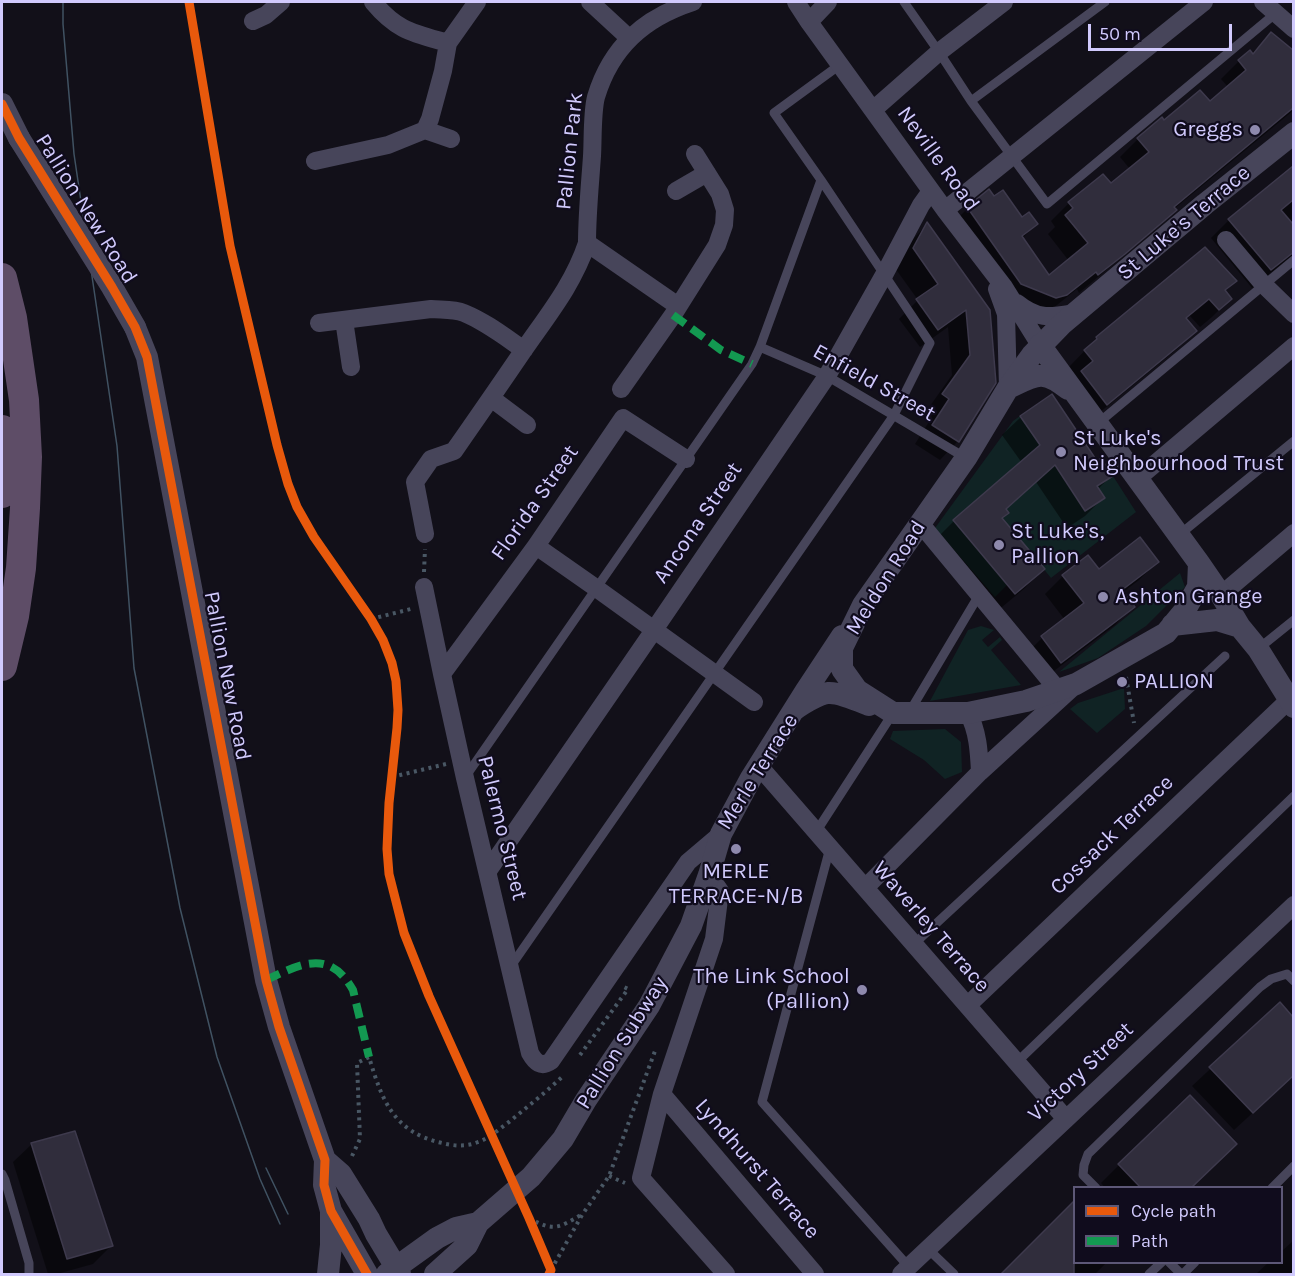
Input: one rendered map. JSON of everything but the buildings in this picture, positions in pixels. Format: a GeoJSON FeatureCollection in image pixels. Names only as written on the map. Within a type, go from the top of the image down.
{"type":"FeatureCollection","features":[{"type":"Feature","properties":{"kind":"highway"},"geometry":{"type":"LineString","coordinates":[[2,278],[12,318],[24,400],[27,458],[21,568],[14,616],[2,666]]}},
{"type":"Feature","properties":{"kind":"highway"},"geometry":{"type":"LineString","coordinates":[[2,430],[2,493]]}},
{"type":"Feature","properties":{"kind":"street"},"geometry":{"type":"LineString","coordinates":[[253,21],[266,15],[281,2]]}},
{"type":"Feature","properties":{"kind":"street"},"geometry":{"type":"LineString","coordinates":[[373,2],[393,23],[404,29],[448,43]]}},
{"type":"Feature","properties":{"kind":"street"},"geometry":{"type":"LineString","coordinates":[[315,161],[388,145],[424,130],[430,119],[448,43],[477,2]]}},
{"type":"Feature","properties":{"kind":"street"},"geometry":{"type":"LineString","coordinates":[[590,2],[629,38]]}},
{"type":"Feature","properties":{"kind":"street","name":"Pallion Park"},"geometry":{"type":"LineString","coordinates":[[425,534],[415,482],[431,459],[454,451],[549,317],[581,262],[586,243],[596,99],[606,70],[629,38],[656,17],[693,2]]}},
{"type":"Feature","properties":{"kind":"street","name":"Neville Road"},"geometry":{"type":"LineString","coordinates":[[796,2],[931,191],[1011,298],[1040,345]]}},
{"type":"Feature","properties":{"kind":"street"},"geometry":{"type":"LineString","coordinates":[[809,22],[828,2]]}},
{"type":"Feature","properties":{"kind":"street"},"geometry":{"type":"LineString","coordinates":[[873,110],[939,52],[1004,2]]}},
{"type":"Feature","properties":{"kind":"street"},"geometry":{"type":"LineString","coordinates":[[945,210],[1204,2]]}},
{"type":"Feature","properties":{"kind":"street"},"geometry":{"type":"LineString","coordinates":[[1269,7],[1293,29]]}},
{"type":"Feature","properties":{"kind":"street","name":"Pallion New Road"},"geometry":{"type":"LineString","coordinates":[[2,104],[19,138],[135,327],[147,357],[266,980],[279,1027],[333,1167],[369,1219],[394,1272]]}},
{"type":"Feature","properties":{"kind":"street"},"geometry":{"type":"LineString","coordinates":[[424,130],[451,139]]}},
{"type":"Feature","properties":{"kind":"street","name":"St Luke's Terrace"},"geometry":{"type":"LineString","coordinates":[[1075,314],[1293,133]]}},
{"type":"Feature","properties":{"kind":"street"},"geometry":{"type":"LineString","coordinates":[[621,389],[673,315],[717,245],[724,225],[725,210],[720,194],[695,154]]}},
{"type":"Feature","properties":{"kind":"street"},"geometry":{"type":"LineString","coordinates":[[676,191],[707,173]]}},
{"type":"Feature","properties":{"kind":"street","name":"Ancona Street"},"geometry":{"type":"LineString","coordinates":[[488,871],[827,376],[921,205],[931,191]]}},
{"type":"Feature","properties":{"kind":"street"},"geometry":{"type":"LineString","coordinates":[[1226,240],[1263,284],[1293,314]]}},
{"type":"Feature","properties":{"kind":"street","name":"Pallion Park"},"geometry":{"type":"LineString","coordinates":[[586,243],[678,306]]}},
{"type":"Feature","properties":{"kind":"street"},"geometry":{"type":"LineString","coordinates":[[987,265],[1006,314],[1008,388],[1039,375],[1046,375],[1078,397]]}},
{"type":"Feature","properties":{"kind":"street"},"geometry":{"type":"LineString","coordinates":[[1011,298],[1036,314],[1047,316],[1075,314]]}},
{"type":"Feature","properties":{"kind":"street"},"geometry":{"type":"LineString","coordinates":[[319,323],[431,309],[449,310],[480,321],[524,350]]}},
{"type":"Feature","properties":{"kind":"street"},"geometry":{"type":"LineString","coordinates":[[1075,314],[1067,328],[1062,352],[1078,397]]}},
{"type":"Feature","properties":{"kind":"street","name":"Meldon Road"},"geometry":{"type":"LineString","coordinates":[[901,713],[857,690],[842,669],[842,648],[863,605],[966,458],[1022,367],[1040,345],[1075,314]]}},
{"type":"Feature","properties":{"kind":"street"},"geometry":{"type":"LineString","coordinates":[[344,320],[351,367]]}},
{"type":"Feature","properties":{"kind":"street"},"geometry":{"type":"LineString","coordinates":[[1040,345],[1199,563],[1240,627],[1258,649],[1291,704]]}},
{"type":"Feature","properties":{"kind":"street"},"geometry":{"type":"LineString","coordinates":[[1137,479],[1293,346]]}},
{"type":"Feature","properties":{"kind":"street"},"geometry":{"type":"LineString","coordinates":[[491,398],[527,425]]}},
{"type":"Feature","properties":{"kind":"street","name":"Florida Street"},"geometry":{"type":"LineString","coordinates":[[441,674],[536,546],[623,418],[686,459]]}},
{"type":"Feature","properties":{"kind":"street"},"geometry":{"type":"LineString","coordinates":[[920,523],[980,596],[1067,687]]}},
{"type":"Feature","properties":{"kind":"street"},"geometry":{"type":"LineString","coordinates":[[1221,595],[1293,532]]}},
{"type":"Feature","properties":{"kind":"street"},"geometry":{"type":"LineString","coordinates":[[536,546],[754,702]]}},
{"type":"Feature","properties":{"kind":"street"},"geometry":{"type":"LineString","coordinates":[[901,713],[968,713],[1026,701],[1067,687],[1166,633],[1185,610],[1198,587],[1199,563]]}},
{"type":"Feature","properties":{"kind":"street","name":"Palermo Street"},"geometry":{"type":"LineString","coordinates":[[426,596],[441,674],[530,1053],[540,1064],[551,1061]]}},
{"type":"Feature","properties":{"kind":"street"},"geometry":{"type":"LineString","coordinates":[[793,711],[863,605]]}},
{"type":"Feature","properties":{"kind":"street"},"geometry":{"type":"LineString","coordinates":[[1173,625],[1217,620],[1240,627]]}},
{"type":"Feature","properties":{"kind":"street"},"geometry":{"type":"LineString","coordinates":[[865,888],[1067,687]]}},
{"type":"Feature","properties":{"kind":"street","name":"Merle Terrace"},"geometry":{"type":"LineString","coordinates":[[551,1061],[688,862],[721,834],[793,711],[809,700],[829,693],[901,713]]}},
{"type":"Feature","properties":{"kind":"street","name":"Cossack Terrace"},"geometry":{"type":"LineString","coordinates":[[968,1005],[1291,704]]}},
{"type":"Feature","properties":{"kind":"street"},"geometry":{"type":"LineString","coordinates":[[968,713],[973,723],[980,772]]}},
{"type":"Feature","properties":{"kind":"street","name":"Waverley Terrace"},"geometry":{"type":"LineString","coordinates":[[759,766],[1066,1119]]}},
{"type":"Feature","properties":{"kind":"street","name":"Pallion Subway"},"geometry":{"type":"LineString","coordinates":[[435,1275],[467,1245],[478,1223],[531,1177],[563,1139],[586,1100],[649,1006],[691,926],[721,834]]}},
{"type":"Feature","properties":{"kind":"street"},"geometry":{"type":"LineString","coordinates":[[709,874],[720,891],[714,939],[662,1095],[641,1178],[726,1275]]}},
{"type":"Feature","properties":{"kind":"street","name":"Victory Street"},"geometry":{"type":"LineString","coordinates":[[905,1271],[1293,905]]}},
{"type":"Feature","properties":{"kind":"street","name":"Lyndhurst Terrace"},"geometry":{"type":"LineString","coordinates":[[662,1095],[815,1275]]}},
{"type":"Feature","properties":{"kind":"street","name":"Pallion New Road"},"geometry":{"type":"LineString","coordinates":[[333,1167],[324,1185],[331,1210],[367,1275]]}},
{"type":"Feature","properties":{"kind":"street"},"geometry":{"type":"LineString","coordinates":[[328,1275],[332,1245],[331,1210]]}},
{"type":"Feature","properties":{"kind":"street","name":"Pallion Subway"},"geometry":{"type":"LineString","coordinates":[[394,1272],[437,1238],[456,1228],[478,1223]]}},
{"type":"Feature","properties":{"kind":"lane"},"geometry":{"type":"LineString","coordinates":[[918,2],[907,5],[971,101],[1047,204],[1269,7]]}},
{"type":"Feature","properties":{"kind":"lane"},"geometry":{"type":"LineString","coordinates":[[971,101],[1105,2]]}},
{"type":"Feature","properties":{"kind":"lane"},"geometry":{"type":"LineString","coordinates":[[511,966],[894,415],[930,343],[774,113],[841,64]]}},
{"type":"Feature","properties":{"kind":"lane"},"geometry":{"type":"LineString","coordinates":[[463,769],[596,588],[752,364],[821,180]]}},
{"type":"Feature","properties":{"kind":"lane"},"geometry":{"type":"LineString","coordinates":[[1097,424],[1293,260]]}},
{"type":"Feature","properties":{"kind":"lane","name":"Enfield Street"},"geometry":{"type":"LineString","coordinates":[[760,347],[827,376],[966,458]]}},
{"type":"Feature","properties":{"kind":"lane"},"geometry":{"type":"LineString","coordinates":[[1179,535],[1293,441]]}},
{"type":"Feature","properties":{"kind":"lane"},"geometry":{"type":"LineString","coordinates":[[816,832],[901,713],[980,596]]}},
{"type":"Feature","properties":{"kind":"lane"},"geometry":{"type":"LineString","coordinates":[[1258,649],[1293,620]]}},
{"type":"Feature","properties":{"kind":"lane"},"geometry":{"type":"LineString","coordinates":[[914,944],[1225,656]]}},
{"type":"Feature","properties":{"kind":"lane"},"geometry":{"type":"LineString","coordinates":[[1017,1062],[1293,796]]}},
{"type":"Feature","properties":{"kind":"lane"},"geometry":{"type":"LineString","coordinates":[[830,848],[762,1102],[905,1271]]}},
{"type":"Feature","properties":{"kind":"lane"},"geometry":{"type":"LineString","coordinates":[[1094,1186],[1083,1175],[1088,1154],[1260,987],[1271,979],[1290,977]]}},
{"type":"Feature","properties":{"kind":"lane"},"geometry":{"type":"LineString","coordinates":[[1274,1186],[1293,1166]]}},
{"type":"Feature","properties":{"kind":"lane"},"geometry":{"type":"LineString","coordinates":[[2,1174],[29,1263],[29,1275]]}},
{"type":"Feature","properties":{"kind":"lane"},"geometry":{"type":"LineString","coordinates":[[928,1249],[954,1275]]}},
{"type":"Feature","properties":{"kind":"lane"},"geometry":{"type":"LineString","coordinates":[[1149,1275],[1161,1264]]}},
{"type":"Feature","properties":{"kind":"lane"},"geometry":{"type":"LineString","coordinates":[[1170,1264],[1182,1275],[1194,1264]]}},
{"type":"Feature","properties":{"kind":"path"},"geometry":{"type":"LineString","coordinates":[[371,619],[426,596],[425,534]]}},
{"type":"Feature","properties":{"kind":"path"},"geometry":{"type":"LineString","coordinates":[[365,610],[377,630]]}},
{"type":"Feature","properties":{"kind":"path"},"geometry":{"type":"LineString","coordinates":[[1122,658],[1137,738]]}},
{"type":"Feature","properties":{"kind":"path"},"geometry":{"type":"LineString","coordinates":[[392,777],[463,769]]}},
{"type":"Feature","properties":{"kind":"path"},"geometry":{"type":"LineString","coordinates":[[550,1272],[582,1215],[609,1176],[655,1051],[676,1051]]}},
{"type":"Feature","properties":{"kind":"path"},"geometry":{"type":"LineString","coordinates":[[333,1167],[360,1139],[357,1063],[369,1057],[377,1084],[387,1105],[412,1132],[433,1141],[463,1146],[492,1135]]}},
{"type":"Feature","properties":{"kind":"path"},"geometry":{"type":"LineString","coordinates":[[487,1124],[497,1146]]}},
{"type":"Feature","properties":{"kind":"path"},"geometry":{"type":"LineString","coordinates":[[525,1208],[534,1228]]}},
{"type":"Feature","properties":{"kind":"path"},"geometry":{"type":"LineString","coordinates":[[530,1218],[543,1226],[552,1227],[582,1215]]}},
{"type":"Feature","properties":{"kind":"path"},"geometry":{"type":"LineString","coordinates":[[547,1260],[550,1272]]}},
{"type":"Feature","properties":{"kind":"green space"},"geometry":{"type":"Polygon","coordinates":[[[1020,416],[1040,445],[953,520],[1007,585],[995,597],[935,528],[1013,421],[1020,416]]]}},
{"type":"Feature","properties":{"kind":"green space"},"geometry":{"type":"Polygon","coordinates":[[[1052,462],[1085,511],[1105,498],[1097,486],[1113,476],[1136,512],[1051,578],[1002,518],[1009,513],[1003,505],[1021,496],[1038,480],[1036,476],[1052,462]]]}},
{"type":"Feature","properties":{"kind":"green space"},"geometry":{"type":"Polygon","coordinates":[[[1180,573],[1185,587],[1146,626],[1098,658],[1059,672],[1180,573]]]}},
{"type":"Feature","properties":{"kind":"green space"},"geometry":{"type":"Polygon","coordinates":[[[981,626],[994,630],[982,640],[988,647],[1000,637],[1002,640],[991,650],[1021,685],[930,701],[968,630],[981,626]]]}},
{"type":"Feature","properties":{"kind":"green space"},"geometry":{"type":"Polygon","coordinates":[[[1124,688],[1125,709],[1097,733],[1070,709],[1078,703],[1124,688]]]}},
{"type":"Feature","properties":{"kind":"green space"},"geometry":{"type":"Polygon","coordinates":[[[945,729],[961,742],[962,772],[945,779],[924,760],[890,739],[893,731],[945,729]]]}},
{"type":"Feature","properties":{"kind":"tram line"},"geometry":{"type":"LineString","coordinates":[[63,2],[74,154],[117,446],[134,668],[180,908],[217,1057],[260,1179],[280,1224]]}},
{"type":"Feature","properties":{"kind":"tram line"},"geometry":{"type":"LineString","coordinates":[[266,1168],[288,1214]]}},
{"type":"Feature","properties":{"kind":"marked path"},"geometry":{"type":"LineString","coordinates":[[673,315],[721,350],[752,364]]}},
{"type":"Feature","properties":{"kind":"marked path"},"geometry":{"type":"LineString","coordinates":[[266,980],[291,969],[314,963],[334,968],[353,990],[369,1057]]}},
{"type":"Feature","properties":{"kind":"cycle path"},"geometry":{"type":"LineString","coordinates":[[189,2],[230,246],[288,484],[297,507],[314,537],[371,619],[392,663],[398,710],[387,849],[389,874],[404,933],[429,996],[529,1218],[551,1270],[549,1274]]}},
{"type":"Feature","properties":{"kind":"cycle path"},"geometry":{"type":"LineString","coordinates":[[2,104],[19,138],[135,327],[147,357],[266,980],[279,1027],[325,1160],[324,1185],[331,1211],[367,1274]]}},
{"type":"Feature","properties":{"kind":"place","name":"Greggs"},"geometry":{"type":"Point","coordinates":[1255,130]}},
{"type":"Feature","properties":{"kind":"place","name":"St Luke's Neighbourhood Trust"},"geometry":{"type":"Point","coordinates":[1061,452]}},
{"type":"Feature","properties":{"kind":"place","name":"St Luke's, Pallion"},"geometry":{"type":"Point","coordinates":[999,545]}},
{"type":"Feature","properties":{"kind":"place","name":"Ashton Grange"},"geometry":{"type":"Point","coordinates":[1103,597]}},
{"type":"Feature","properties":{"kind":"place","name":"PALLION"},"geometry":{"type":"Point","coordinates":[1122,682]}},
{"type":"Feature","properties":{"kind":"place","name":"MERLE TERRACE-N/B"},"geometry":{"type":"Point","coordinates":[736,849]}},
{"type":"Feature","properties":{"kind":"place","name":"The Link School (Pallion)"},"geometry":{"type":"Point","coordinates":[862,990]}}]}
